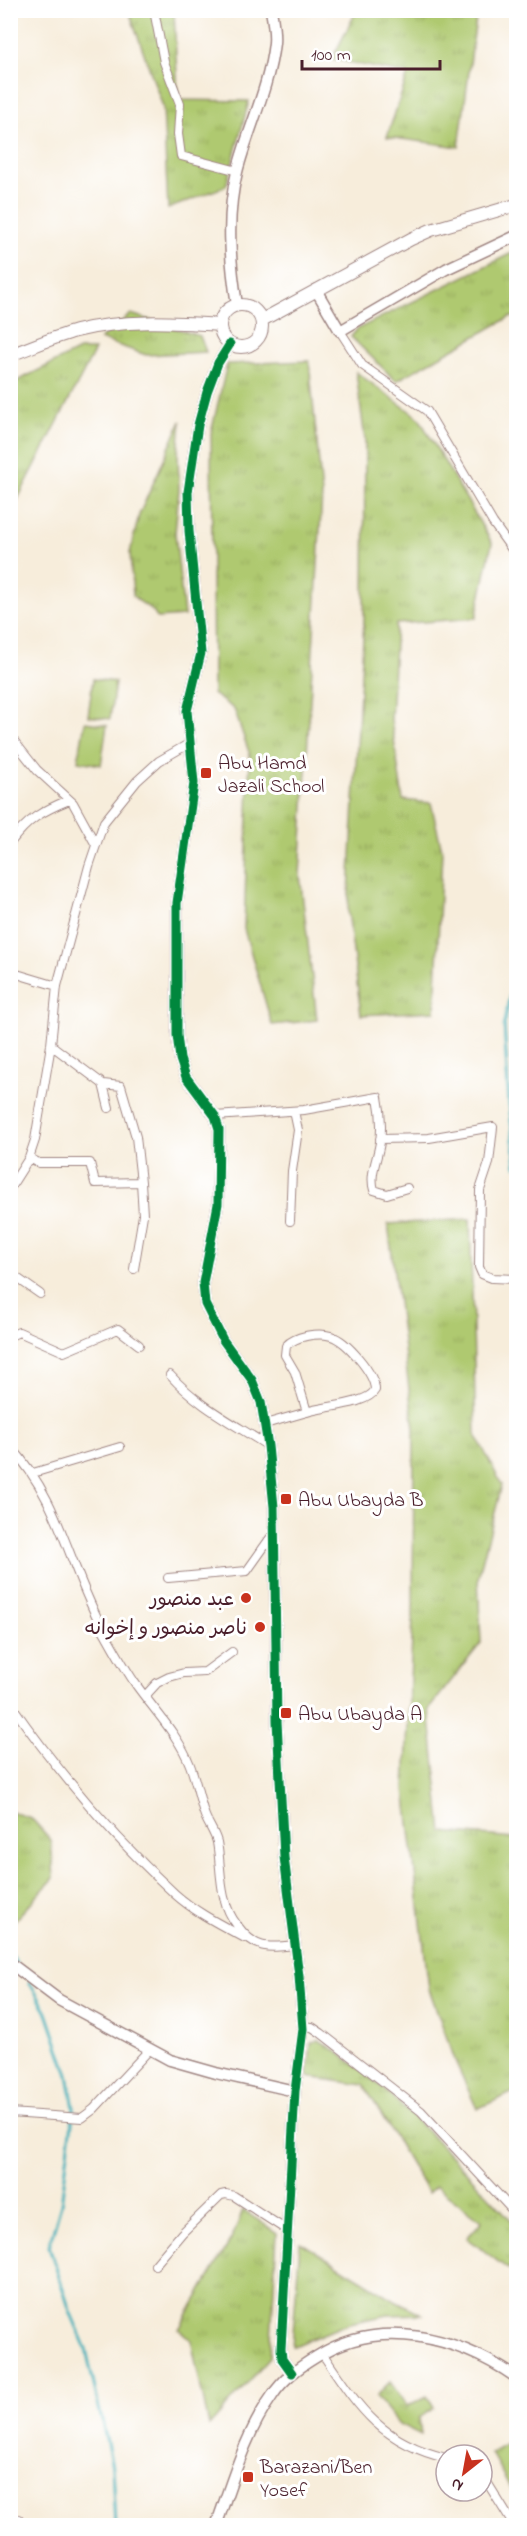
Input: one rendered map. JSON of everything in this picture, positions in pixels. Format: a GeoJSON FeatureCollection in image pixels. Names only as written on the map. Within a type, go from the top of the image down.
{"type":"FeatureCollection","features":[{"type":"Feature","properties":{"kind":"main road"},"geometry":{"type":"LineString","coordinates":[[262,320],[391,249],[429,231],[516,205]]}},
{"type":"Feature","properties":{"kind":"main road"},"geometry":{"type":"LineString","coordinates":[[237,305],[249,306],[259,314],[262,320],[261,334],[257,340],[244,347],[230,344],[223,336],[220,325],[225,312],[237,305]]}},
{"type":"Feature","properties":{"kind":"main road"},"geometry":{"type":"LineString","coordinates":[[10,355],[76,331],[111,325],[133,322],[220,325]]}},
{"type":"Feature","properties":{"kind":"street"},"geometry":{"type":"LineString","coordinates":[[154,10],[164,62],[180,104],[178,134],[181,156],[238,171]]}},
{"type":"Feature","properties":{"kind":"street"},"geometry":{"type":"LineString","coordinates":[[237,305],[231,262],[230,219],[238,171],[260,106],[274,42],[271,10]]}},
{"type":"Feature","properties":{"kind":"street"},"geometry":{"type":"LineString","coordinates":[[340,331],[446,269],[516,236]]}},
{"type":"Feature","properties":{"kind":"street"},"geometry":{"type":"LineString","coordinates":[[316,290],[362,365],[427,411],[493,523],[516,555]]}},
{"type":"Feature","properties":{"kind":"street"},"geometry":{"type":"LineString","coordinates":[[230,344],[218,363],[207,392],[198,425],[188,492],[189,531],[201,653],[188,711],[194,783],[177,903],[177,1035],[180,1059],[186,1077],[215,1116],[219,1129],[218,1204],[203,1282],[205,1305],[223,1340],[252,1380],[265,1424],[276,1530],[277,1720],[284,1857],[296,1945],[302,2025],[281,2349],[282,2359],[292,2373]]}},
{"type":"Feature","properties":{"kind":"street"},"geometry":{"type":"LineString","coordinates":[[10,736],[37,770],[69,800],[82,817],[96,845]]}},
{"type":"Feature","properties":{"kind":"street"},"geometry":{"type":"LineString","coordinates":[[10,1188],[29,1158],[35,1140],[51,1045],[57,986],[104,822],[137,781],[159,761],[190,743]]}},
{"type":"Feature","properties":{"kind":"street"},"geometry":{"type":"LineString","coordinates":[[10,843],[21,829],[39,813],[69,800]]}},
{"type":"Feature","properties":{"kind":"street"},"geometry":{"type":"LineString","coordinates":[[10,972],[57,986]]}},
{"type":"Feature","properties":{"kind":"street"},"geometry":{"type":"LineString","coordinates":[[51,1045],[103,1084],[121,1086],[136,1137],[141,1182],[143,1215],[134,1269]]}},
{"type":"Feature","properties":{"kind":"street"},"geometry":{"type":"LineString","coordinates":[[103,1084],[109,1108]]}},
{"type":"Feature","properties":{"kind":"street"},"geometry":{"type":"LineString","coordinates":[[215,1116],[294,1111],[378,1098],[381,1113],[380,1139],[371,1180],[374,1190],[387,1194],[407,1188]]}},
{"type":"Feature","properties":{"kind":"street"},"geometry":{"type":"LineString","coordinates":[[290,1221],[292,1171],[298,1130],[294,1111]]}},
{"type":"Feature","properties":{"kind":"street"},"geometry":{"type":"LineString","coordinates":[[380,1139],[429,1138],[493,1127],[489,1162],[480,1190],[479,1267],[482,1274],[492,1278],[516,1279]]}},
{"type":"Feature","properties":{"kind":"street"},"geometry":{"type":"LineString","coordinates":[[29,1158],[39,1163],[90,1163],[94,1183],[141,1182]]}},
{"type":"Feature","properties":{"kind":"street"},"geometry":{"type":"LineString","coordinates":[[10,1273],[40,1294]]}},
{"type":"Feature","properties":{"kind":"street"},"geometry":{"type":"LineString","coordinates":[[10,1336],[19,1332],[64,1352],[118,1329],[139,1345]]}},
{"type":"Feature","properties":{"kind":"street"},"geometry":{"type":"LineString","coordinates":[[265,1424],[307,1412],[320,1407],[365,1400],[375,1390],[371,1378],[358,1357],[334,1336],[301,1338],[290,1342],[285,1350],[295,1372],[307,1412]]}},
{"type":"Feature","properties":{"kind":"street"},"geometry":{"type":"LineString","coordinates":[[170,1375],[187,1394],[204,1407],[268,1446]]}},
{"type":"Feature","properties":{"kind":"street"},"geometry":{"type":"LineString","coordinates":[[10,1446],[33,1473],[51,1503],[91,1607],[135,1684],[188,1760],[205,1815],[216,1840],[220,1881],[225,1901],[235,1923],[250,1941]]}},
{"type":"Feature","properties":{"kind":"street"},"geometry":{"type":"LineString","coordinates":[[33,1473],[120,1447]]}},
{"type":"Feature","properties":{"kind":"street"},"geometry":{"type":"LineString","coordinates":[[168,1578],[248,1571],[276,1530]]}},
{"type":"Feature","properties":{"kind":"street"},"geometry":{"type":"LineString","coordinates":[[145,1696],[157,1683],[184,1673],[205,1672],[232,1652]]}},
{"type":"Feature","properties":{"kind":"street"},"geometry":{"type":"LineString","coordinates":[[10,1703],[54,1764],[107,1825],[175,1894],[200,1912],[260,1946],[274,1948],[296,1945]]}},
{"type":"Feature","properties":{"kind":"street"},"geometry":{"type":"LineString","coordinates":[[13,1969],[59,2000],[170,2060],[296,2091]]}},
{"type":"Feature","properties":{"kind":"street"},"geometry":{"type":"LineString","coordinates":[[302,2025],[312,2027],[330,2038],[401,2093],[421,2111],[516,2214]]}},
{"type":"Feature","properties":{"kind":"street"},"geometry":{"type":"LineString","coordinates":[[10,2113],[82,2118],[94,2109],[150,2049]]}},
{"type":"Feature","properties":{"kind":"street"},"geometry":{"type":"LineString","coordinates":[[155,2265],[182,2233],[221,2195],[226,2193],[288,2231]]}},
{"type":"Feature","properties":{"kind":"street"},"geometry":{"type":"LineString","coordinates":[[216,2526],[252,2429],[273,2394],[292,2373],[322,2353],[356,2339],[397,2334],[420,2336],[458,2346],[516,2377]]}},
{"type":"Feature","properties":{"kind":"street"},"geometry":{"type":"LineString","coordinates":[[322,2353],[362,2410],[374,2423],[400,2441],[434,2454]]}},
{"type":"Feature","properties":{"kind":"street"},"geometry":{"type":"LineString","coordinates":[[494,2494],[514,2526]]}},
{"type":"Feature","properties":{"kind":"green space"},"geometry":{"type":"Polygon","coordinates":[[[357,10],[477,11],[459,147],[387,137],[408,74],[332,59],[357,10]]]}},
{"type":"Feature","properties":{"kind":"green space"},"geometry":{"type":"Polygon","coordinates":[[[129,11],[174,11],[178,100],[249,101],[226,186],[168,209],[163,107],[129,11]]]}},
{"type":"Feature","properties":{"kind":"green space"},"geometry":{"type":"Polygon","coordinates":[[[516,251],[516,317],[510,317],[396,381],[351,337],[357,329],[516,251]]]}},
{"type":"Feature","properties":{"kind":"green space"},"geometry":{"type":"Polygon","coordinates":[[[131,314],[200,336],[206,352],[146,355],[100,339],[131,314]]]}},
{"type":"Feature","properties":{"kind":"green space"},"geometry":{"type":"Polygon","coordinates":[[[79,350],[95,350],[11,512],[11,384],[79,350]]]}},
{"type":"Feature","properties":{"kind":"green space"},"geometry":{"type":"Polygon","coordinates":[[[309,361],[322,494],[300,875],[317,1020],[272,1025],[244,929],[250,755],[234,709],[213,694],[211,433],[227,364],[309,361]]]}},
{"type":"Feature","properties":{"kind":"green space"},"geometry":{"type":"Polygon","coordinates":[[[356,372],[419,418],[492,543],[476,618],[396,624],[391,720],[403,800],[431,803],[442,850],[435,1011],[361,1015],[348,911],[364,620],[365,440],[356,372]]]}},
{"type":"Feature","properties":{"kind":"green space"},"geometry":{"type":"Polygon","coordinates":[[[181,421],[175,533],[184,616],[157,618],[152,610],[133,596],[130,553],[139,515],[181,421]]]}},
{"type":"Feature","properties":{"kind":"green space"},"geometry":{"type":"Polygon","coordinates":[[[93,679],[115,682],[110,719],[88,716],[93,679]]]}},
{"type":"Feature","properties":{"kind":"green space"},"geometry":{"type":"Polygon","coordinates":[[[85,722],[107,725],[101,765],[78,761],[85,722]]]}},
{"type":"Feature","properties":{"kind":"green space"},"geometry":{"type":"Polygon","coordinates":[[[470,1219],[476,1435],[502,1485],[478,1578],[481,1643],[429,1709],[442,1832],[516,1838],[516,2091],[477,2109],[456,2063],[429,1989],[405,1789],[413,1617],[414,1428],[388,1224],[470,1219]]]}},
{"type":"Feature","properties":{"kind":"green space"},"geometry":{"type":"Polygon","coordinates":[[[11,1812],[31,1818],[51,1840],[54,1878],[11,1924],[11,1812]]]}},
{"type":"Feature","properties":{"kind":"green space"},"geometry":{"type":"Polygon","coordinates":[[[319,2040],[346,2058],[397,2102],[447,2151],[516,2225],[516,2262],[508,2269],[467,2238],[482,2221],[436,2186],[428,2193],[364,2085],[308,2077],[311,2043],[319,2040]]]}},
{"type":"Feature","properties":{"kind":"green space"},"geometry":{"type":"Polygon","coordinates":[[[243,2210],[277,2233],[270,2358],[209,2426],[191,2340],[179,2329],[232,2238],[243,2210]]]}},
{"type":"Feature","properties":{"kind":"green space"},"geometry":{"type":"Polygon","coordinates":[[[300,2242],[422,2314],[388,2315],[349,2323],[292,2347],[300,2242]]]}},
{"type":"Feature","properties":{"kind":"green space"},"geometry":{"type":"Polygon","coordinates":[[[390,2382],[407,2406],[427,2396],[434,2408],[419,2418],[421,2435],[399,2424],[376,2396],[390,2382]]]}},
{"type":"Feature","properties":{"kind":"green space"},"geometry":{"type":"Polygon","coordinates":[[[512,2441],[516,2449],[516,2498],[494,2458],[494,2451],[512,2441]]]}},
{"type":"Feature","properties":{"kind":"waterway"},"geometry":{"type":"LineString","coordinates":[[516,684],[514,698],[516,714]]}},
{"type":"Feature","properties":{"kind":"waterway"},"geometry":{"type":"LineString","coordinates":[[516,965],[504,1024],[516,1166]]}},
{"type":"Feature","properties":{"kind":"waterway"},"geometry":{"type":"LineString","coordinates":[[10,1953],[17,1963]]}},
{"type":"Feature","properties":{"kind":"waterway"},"geometry":{"type":"LineString","coordinates":[[29,1982],[46,2010],[68,2075],[74,2108],[61,2204],[49,2246],[70,2311],[86,2349],[112,2466],[115,2526]]}},
{"type":"Feature","properties":{"kind":"cycle path"},"geometry":{"type":"LineString","coordinates":[[230,344],[218,363],[207,392],[198,425],[188,492],[189,531],[201,653],[187,711],[194,783],[177,903],[177,1035],[180,1059],[186,1077],[215,1116],[219,1129],[218,1204],[203,1283],[205,1304],[223,1340],[252,1380],[261,1402],[274,1507],[277,1721],[284,1857],[299,1976],[303,2029],[295,2091],[281,2349],[282,2359],[292,2373]]}},
{"type":"Feature","properties":{"kind":"place","name":"Abu Hamd Jazali School"},"geometry":{"type":"Point","coordinates":[206,773]}},
{"type":"Feature","properties":{"kind":"place","name":"Abu Ubayda B"},"geometry":{"type":"Point","coordinates":[286,1499]}},
{"type":"Feature","properties":{"kind":"place","name":"عبد منصور"},"geometry":{"type":"Point","coordinates":[246,1598]}},
{"type":"Feature","properties":{"kind":"place","name":"ناصر منصور و إخوانه"},"geometry":{"type":"Point","coordinates":[260,1627]}},
{"type":"Feature","properties":{"kind":"place","name":"Abu Ubayda A"},"geometry":{"type":"Point","coordinates":[286,1713]}},
{"type":"Feature","properties":{"kind":"place","name":"Barazani/Ben Yosef"},"geometry":{"type":"Point","coordinates":[248,2477]}}]}
